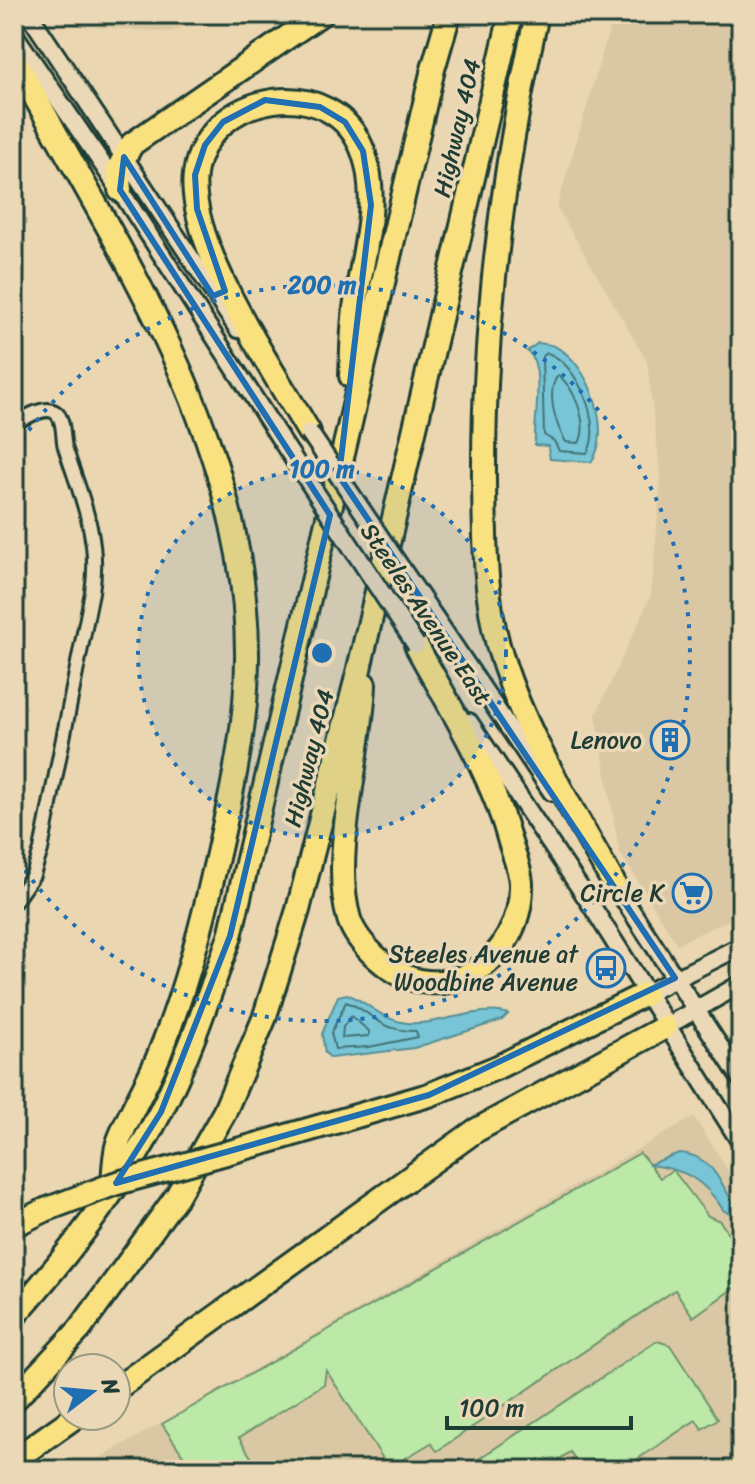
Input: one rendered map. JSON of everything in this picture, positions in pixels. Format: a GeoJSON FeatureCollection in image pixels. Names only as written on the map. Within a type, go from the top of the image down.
{"type":"FeatureCollection","features":[{"type":"Feature","properties":{"kind":"highway"},"geometry":{"type":"LineString","coordinates":[[120,190],[118,169],[132,144],[321,14]]}},
{"type":"Feature","properties":{"kind":"highway","name":"Highway 404"},"geometry":{"type":"LineString","coordinates":[[14,1316],[82,1233],[161,1112],[199,1025],[230,936],[433,69],[449,14]]}},
{"type":"Feature","properties":{"kind":"highway","name":"Highway 404"},"geometry":{"type":"LineString","coordinates":[[14,1400],[80,1329],[143,1248],[224,1113],[264,1019],[298,910],[365,639],[511,14]]}},
{"type":"Feature","properties":{"kind":"highway"},"geometry":{"type":"LineString","coordinates":[[537,14],[501,209],[484,419],[487,564],[497,641],[511,687],[532,735],[614,884]]}},
{"type":"Feature","properties":{"kind":"highway"},"geometry":{"type":"LineString","coordinates":[[14,59],[156,320],[199,415],[233,525],[245,614],[243,716],[208,894],[192,959],[159,1056],[117,1146],[113,1189]]}},
{"type":"Feature","properties":{"kind":"highway"},"geometry":{"type":"LineString","coordinates":[[309,432],[225,283],[197,209],[195,175],[205,145],[223,122],[240,109],[265,100],[291,99],[320,107],[345,122],[363,151],[371,181],[371,205],[354,311],[348,437]]}},
{"type":"Feature","properties":{"kind":"highway"},"geometry":{"type":"LineString","coordinates":[[365,639],[363,723],[343,882],[349,920],[362,944],[387,967],[426,982],[459,980],[491,963],[512,930],[520,906],[521,878],[492,787],[416,645]]}},
{"type":"Feature","properties":{"kind":"highway"},"geometry":{"type":"LineString","coordinates":[[14,1225],[114,1184],[429,1095],[498,1067],[645,994]]}},
{"type":"Feature","properties":{"kind":"highway"},"geometry":{"type":"LineString","coordinates":[[132,1378],[475,1131],[665,1027]]}},
{"type":"Feature","properties":{"kind":"highway"},"geometry":{"type":"LineString","coordinates":[[14,1460],[53,1432]]}},
{"type":"Feature","properties":{"kind":"main road","name":"Steeles Avenue East"},"geometry":{"type":"LineString","coordinates":[[29,14],[192,263],[614,884],[741,1079]]}},
{"type":"Feature","properties":{"kind":"main road","name":"Steeles Avenue East"},"geometry":{"type":"LineString","coordinates":[[14,34],[120,190],[416,645],[588,900],[665,1027],[741,1143]]}},
{"type":"Feature","properties":{"kind":"main road"},"geometry":{"type":"LineString","coordinates":[[645,994],[741,946]]}},
{"type":"Feature","properties":{"kind":"main road"},"geometry":{"type":"LineString","coordinates":[[665,1027],[741,984]]}},
{"type":"Feature","properties":{"kind":"street"},"geometry":{"type":"LineString","coordinates":[[14,423],[45,410],[59,418],[69,461],[90,517],[95,559],[92,592],[40,854],[29,882],[14,902]]}},
{"type":"Feature","properties":{"kind":"highlighted area"},"geometry":{"type":"Polygon","coordinates":[[[265,100],[320,107],[345,122],[363,151],[371,205],[339,476],[675,978],[429,1095],[116,1183],[161,1112],[230,936],[330,515],[120,190],[124,157],[213,296],[225,291],[197,209],[195,175],[205,145],[223,122],[265,100]]]}},
{"type":"Feature","properties":{"kind":"shaded area"},"geometry":{"type":"Polygon","coordinates":[[[54,14],[212,14],[171,32],[68,25],[54,14]]]}},
{"type":"Feature","properties":{"kind":"shaded area"},"geometry":{"type":"Polygon","coordinates":[[[614,14],[741,14],[741,914],[677,944],[619,851],[596,714],[651,596],[661,478],[647,361],[557,207],[614,14]]]}},
{"type":"Feature","properties":{"kind":"shaded area"},"geometry":{"type":"Polygon","coordinates":[[[694,1117],[741,1190],[741,1470],[79,1470],[694,1117]]]}},
{"type":"Feature","properties":{"kind":"green space"},"geometry":{"type":"Polygon","coordinates":[[[640,1153],[660,1178],[673,1170],[708,1216],[720,1221],[741,1253],[741,1283],[693,1317],[675,1290],[437,1451],[431,1443],[389,1468],[326,1370],[324,1384],[239,1438],[259,1470],[193,1470],[162,1424],[640,1153]]]}},
{"type":"Feature","properties":{"kind":"green space"},"geometry":{"type":"Polygon","coordinates":[[[657,1341],[670,1345],[718,1419],[702,1429],[696,1420],[621,1470],[583,1470],[570,1452],[544,1470],[462,1470],[657,1341]]]}},
{"type":"Feature","properties":{"kind":"water"},"geometry":{"type":"Polygon","coordinates":[[[538,343],[554,346],[568,355],[588,383],[599,417],[600,434],[591,462],[550,459],[548,446],[535,445],[536,368],[527,351],[538,343]]]}},
{"type":"Feature","properties":{"kind":"water"},"geometry":{"type":"Polygon","coordinates":[[[347,994],[399,1022],[420,1023],[486,1012],[508,1014],[502,1020],[414,1048],[331,1058],[325,1053],[322,1034],[338,996],[347,994]]]}},
{"type":"Feature","properties":{"kind":"water"},"geometry":{"type":"Polygon","coordinates":[[[679,1153],[699,1158],[714,1171],[735,1207],[734,1214],[724,1211],[709,1191],[692,1178],[673,1169],[648,1165],[679,1153]]]}},
{"type":"Feature","properties":{"kind":"waterway"},"geometry":{"type":"LineString","coordinates":[[734,1214],[741,1225]]}},
{"type":"Feature","properties":{"kind":"place","name":"Lenovo"},"geometry":{"type":"Point","coordinates":[670,740]}},
{"type":"Feature","properties":{"kind":"place","name":"Circle K"},"geometry":{"type":"Point","coordinates":[692,893]}},
{"type":"Feature","properties":{"kind":"place","name":"Steeles Avenue at Woodbine Avenue"},"geometry":{"type":"Point","coordinates":[606,968]}}]}
